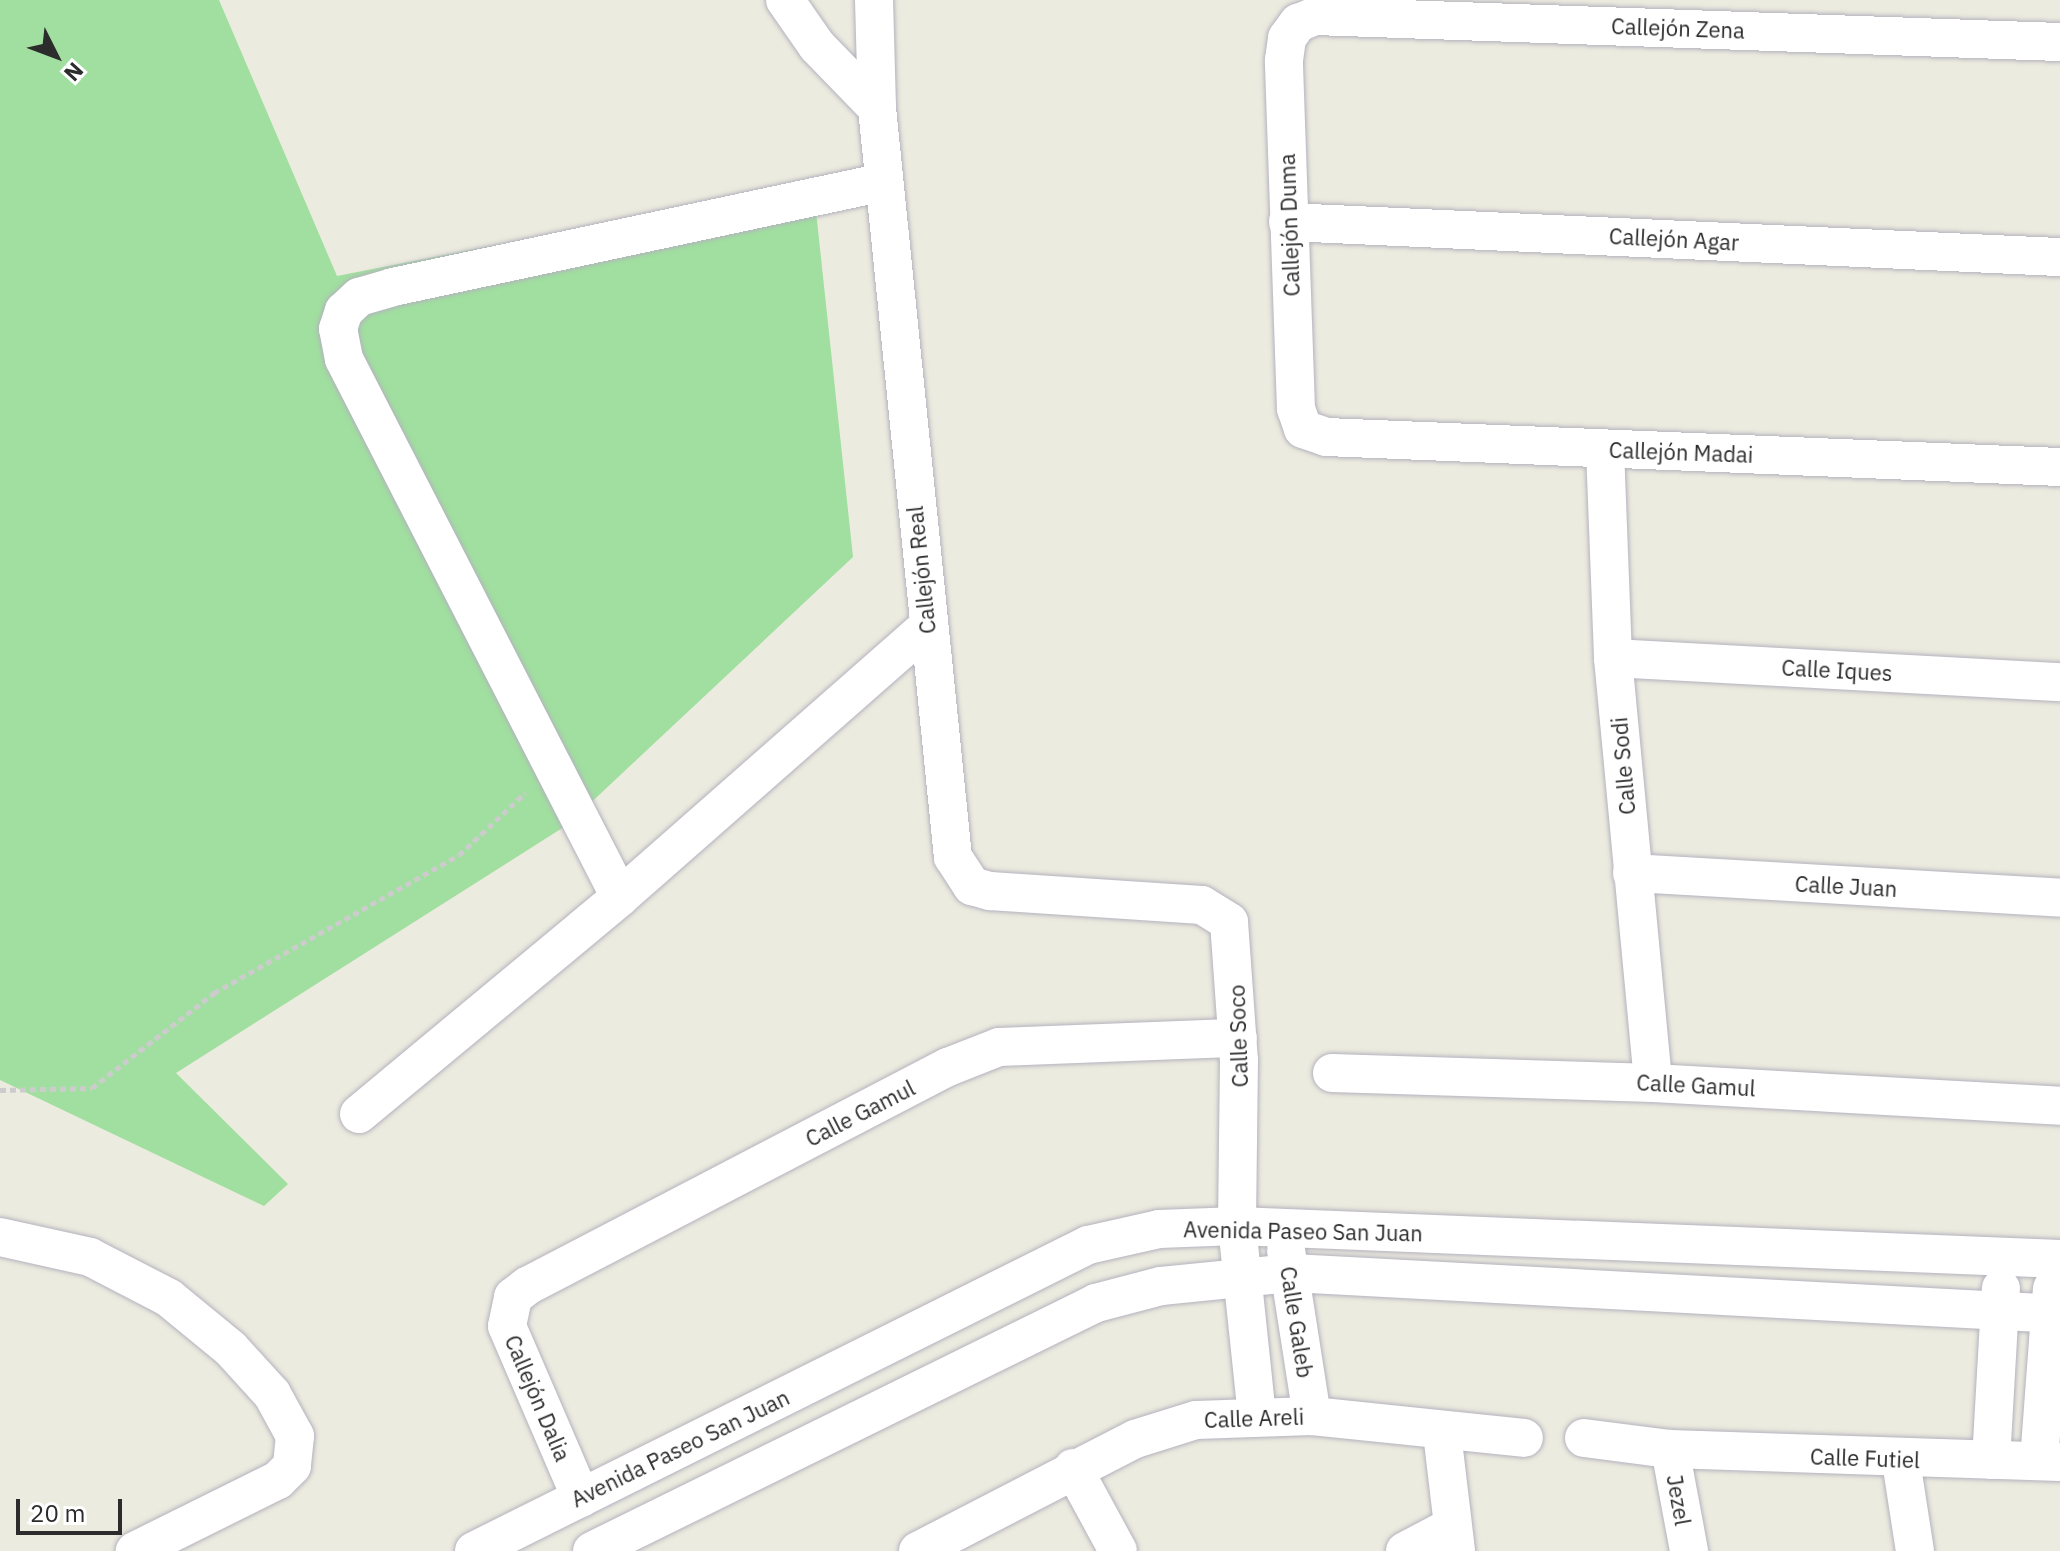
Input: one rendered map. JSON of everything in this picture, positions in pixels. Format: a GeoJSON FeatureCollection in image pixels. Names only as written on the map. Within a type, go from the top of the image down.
{"type":"FeatureCollection","features":[{"type":"Feature","properties":{"kind":"street"},"geometry":{"type":"LineString","coordinates":[[785,0],[817,46],[877,108]]}},
{"type":"Feature","properties":{"kind":"street","name":"Callejón Real"},"geometry":{"type":"LineString","coordinates":[[874,0],[877,108],[926,628],[953,857],[960,875],[972,886],[990,891],[1202,905],[1217,910]]}},
{"type":"Feature","properties":{"kind":"street","name":"Callejón Zena"},"geometry":{"type":"LineString","coordinates":[[1298,23],[1315,16],[2060,42]]}},
{"type":"Feature","properties":{"kind":"street","name":"Callejón Duma"},"geometry":{"type":"LineString","coordinates":[[1292,439],[1296,409],[1284,60],[1287,38],[1298,23]]}},
{"type":"Feature","properties":{"kind":"street"},"geometry":{"type":"LineString","coordinates":[[620,897],[344,359],[338,329],[344,311],[359,297],[393,287],[884,182]]}},
{"type":"Feature","properties":{"kind":"street","name":"Callejón Agar"},"geometry":{"type":"LineString","coordinates":[[1288,222],[2060,257]]}},
{"type":"Feature","properties":{"kind":"street","name":"Callejón Madai"},"geometry":{"type":"LineString","coordinates":[[1292,439],[1326,437],[2060,467]]}},
{"type":"Feature","properties":{"kind":"street","name":"Calle Sodi"},"geometry":{"type":"LineString","coordinates":[[1605,449],[1613,658],[1653,1083]]}},
{"type":"Feature","properties":{"kind":"street"},"geometry":{"type":"LineString","coordinates":[[359,1114],[620,897],[926,628]]}},
{"type":"Feature","properties":{"kind":"street","name":"Calle Iques"},"geometry":{"type":"LineString","coordinates":[[1613,658],[2060,682]]}},
{"type":"Feature","properties":{"kind":"street","name":"Calle Juan"},"geometry":{"type":"LineString","coordinates":[[1632,873],[2060,898]]}},
{"type":"Feature","properties":{"kind":"street","name":"Calle Soco"},"geometry":{"type":"LineString","coordinates":[[1217,910],[1229,922],[1234,939],[1241,1168],[1237,1226]]}},
{"type":"Feature","properties":{"kind":"street","name":"Calle Gamul"},"geometry":{"type":"LineString","coordinates":[[513,1297],[948,1067],[999,1047],[1238,1038]]}},
{"type":"Feature","properties":{"kind":"street","name":"Calle Gamul"},"geometry":{"type":"LineString","coordinates":[[1332,1073],[1653,1083],[2060,1106]]}},
{"type":"Feature","properties":{"kind":"street"},"geometry":{"type":"LineString","coordinates":[[1241,1168],[1281,1228]]}},
{"type":"Feature","properties":{"kind":"street"},"geometry":{"type":"LineString","coordinates":[[1237,1226],[1257,1415]]}},
{"type":"Feature","properties":{"kind":"street","name":"Avenida Paseo San Juan"},"geometry":{"type":"LineString","coordinates":[[479,1550],[1088,1245],[1159,1229],[1237,1226],[2058,1259]]}},
{"type":"Feature","properties":{"kind":"street","name":"Calle Galeb"},"geometry":{"type":"LineString","coordinates":[[1281,1228],[1292,1273],[1312,1416]]}},
{"type":"Feature","properties":{"kind":"street"},"geometry":{"type":"LineString","coordinates":[[0,1237],[90,1257],[169,1298],[231,1349],[272,1394],[295,1436],[297,1454],[278,1480],[135,1551]]}},
{"type":"Feature","properties":{"kind":"street"},"geometry":{"type":"LineString","coordinates":[[1991,1460],[1998,1312],[2005,1257]]}},
{"type":"Feature","properties":{"kind":"street"},"geometry":{"type":"LineString","coordinates":[[2049,1461],[2058,1259]]}},
{"type":"Feature","properties":{"kind":"street","name":"Avenida Paseo San Juan"},"geometry":{"type":"LineString","coordinates":[[592,1551],[1096,1303],[1161,1286],[1240,1275],[1292,1273],[2055,1313]]}},
{"type":"Feature","properties":{"kind":"street","name":"Callejón Dalia"},"geometry":{"type":"LineString","coordinates":[[513,1297],[507,1326],[581,1498]]}},
{"type":"Feature","properties":{"kind":"street","name":"Calle Areli"},"geometry":{"type":"LineString","coordinates":[[918,1551],[1073,1468],[1135,1439],[1196,1420],[1257,1415],[1312,1416],[1442,1433],[1524,1438]]}},
{"type":"Feature","properties":{"kind":"street"},"geometry":{"type":"LineString","coordinates":[[1405,1551],[1453,1539],[1442,1433]]}},
{"type":"Feature","properties":{"kind":"street"},"geometry":{"type":"LineString","coordinates":[[1584,1438],[1670,1449]]}},
{"type":"Feature","properties":{"kind":"street","name":"Calle Futiel"},"geometry":{"type":"LineString","coordinates":[[1670,1449],[1901,1461],[2049,1461]]}},
{"type":"Feature","properties":{"kind":"street","name":"Jezel"},"geometry":{"type":"LineString","coordinates":[[1670,1449],[1689,1551]]}},
{"type":"Feature","properties":{"kind":"street"},"geometry":{"type":"LineString","coordinates":[[1901,1461],[1915,1551]]}},
{"type":"Feature","properties":{"kind":"street"},"geometry":{"type":"LineString","coordinates":[[1073,1468],[1118,1551]]}},
{"type":"Feature","properties":{"kind":"path"},"geometry":{"type":"LineString","coordinates":[[0,1090],[92,1088],[214,993],[459,855],[552,768]]}},
{"type":"Feature","properties":{"kind":"green space"},"geometry":{"type":"Polygon","coordinates":[[[0,0],[219,0],[337,276],[813,183],[853,557],[567,825],[176,1073],[288,1184],[264,1206],[0,1080],[0,0]]]}}]}
